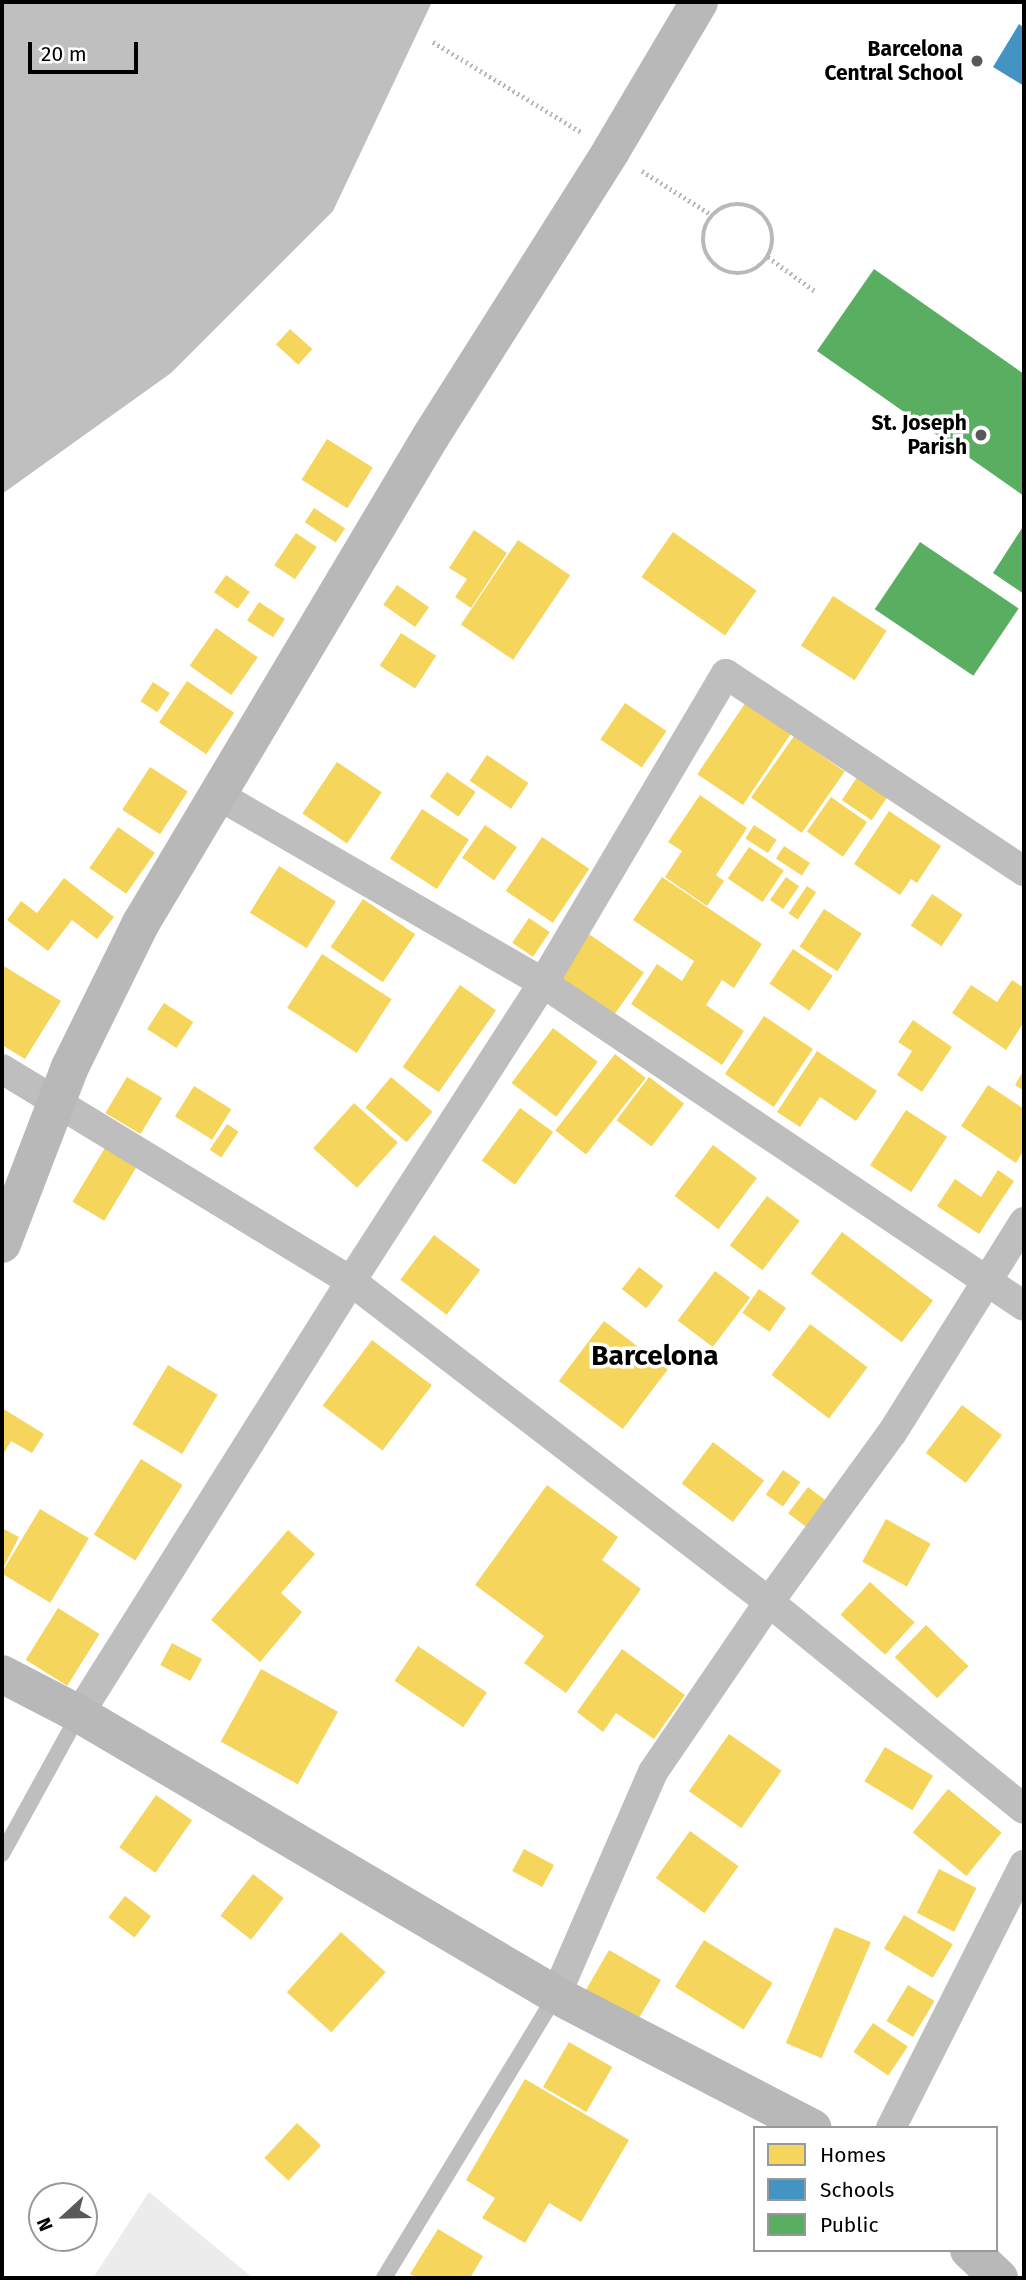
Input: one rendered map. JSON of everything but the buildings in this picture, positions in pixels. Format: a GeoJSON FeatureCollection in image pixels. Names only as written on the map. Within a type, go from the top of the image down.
{"type":"FeatureCollection","features":[{"type":"Feature","properties":{"kind":"main road"},"geometry":{"type":"LineString","coordinates":[[2,1244],[56,1103],[141,923],[431,436],[611,151],[699,2]]}},
{"type":"Feature","properties":{"kind":"main road"},"geometry":{"type":"LineString","coordinates":[[2,1674],[79,1714],[556,1995],[809,2126]]}},
{"type":"Feature","properties":{"kind":"main road"},"geometry":{"type":"LineString","coordinates":[[971,2252],[999,2278]]}},
{"type":"Feature","properties":{"kind":"street"},"geometry":{"type":"LineString","coordinates":[[79,1714],[351,1281],[543,983],[726,674],[1024,871]]}},
{"type":"Feature","properties":{"kind":"street"},"geometry":{"type":"LineString","coordinates":[[218,795],[543,983],[1024,1306]]}},
{"type":"Feature","properties":{"kind":"street"},"geometry":{"type":"LineString","coordinates":[[2,1069],[351,1281],[769,1602],[1024,1809]]}},
{"type":"Feature","properties":{"kind":"street"},"geometry":{"type":"LineString","coordinates":[[556,1995],[653,1772],[769,1602],[891,1433],[1024,1222]]}},
{"type":"Feature","properties":{"kind":"street"},"geometry":{"type":"LineString","coordinates":[[892,2126],[1024,1865]]}},
{"type":"Feature","properties":{"kind":"lane"},"geometry":{"type":"LineString","coordinates":[[2,1854],[79,1714]]}},
{"type":"Feature","properties":{"kind":"lane"},"geometry":{"type":"LineString","coordinates":[[384,2278],[556,1995]]}},
{"type":"Feature","properties":{"kind":"path"},"geometry":{"type":"LineString","coordinates":[[433,42],[712,215]]}},
{"type":"Feature","properties":{"kind":"path"},"geometry":{"type":"LineString","coordinates":[[736,204],[760,212],[768,221],[772,233],[768,257],[758,268],[744,274],[729,273],[716,266],[707,255],[702,242],[704,228],[712,215],[736,204]]}},
{"type":"Feature","properties":{"kind":"path"},"geometry":{"type":"LineString","coordinates":[[768,257],[815,291]]}},
{"type":"Feature","properties":{"kind":"shaded area"},"geometry":{"type":"Polygon","coordinates":[[[2,2],[432,2],[333,211],[171,373],[2,494],[2,2]]]}},
{"type":"Feature","properties":{"kind":"shaded area"},"geometry":{"type":"Polygon","coordinates":[[[149,2192],[253,2278],[93,2278],[149,2192]]]}},
{"type":"Feature","properties":{"kind":"place","name":"Barcelona Central School"},"geometry":{"type":"Point","coordinates":[977,61]}},
{"type":"Feature","properties":{"kind":"place","name":"St. Joseph Parish"},"geometry":{"type":"Point","coordinates":[981,435]}},
{"type":"Feature","properties":{"kind":"district","name":"Barcelona"},"geometry":{"type":"Point","coordinates":[655,1356]}}]}
